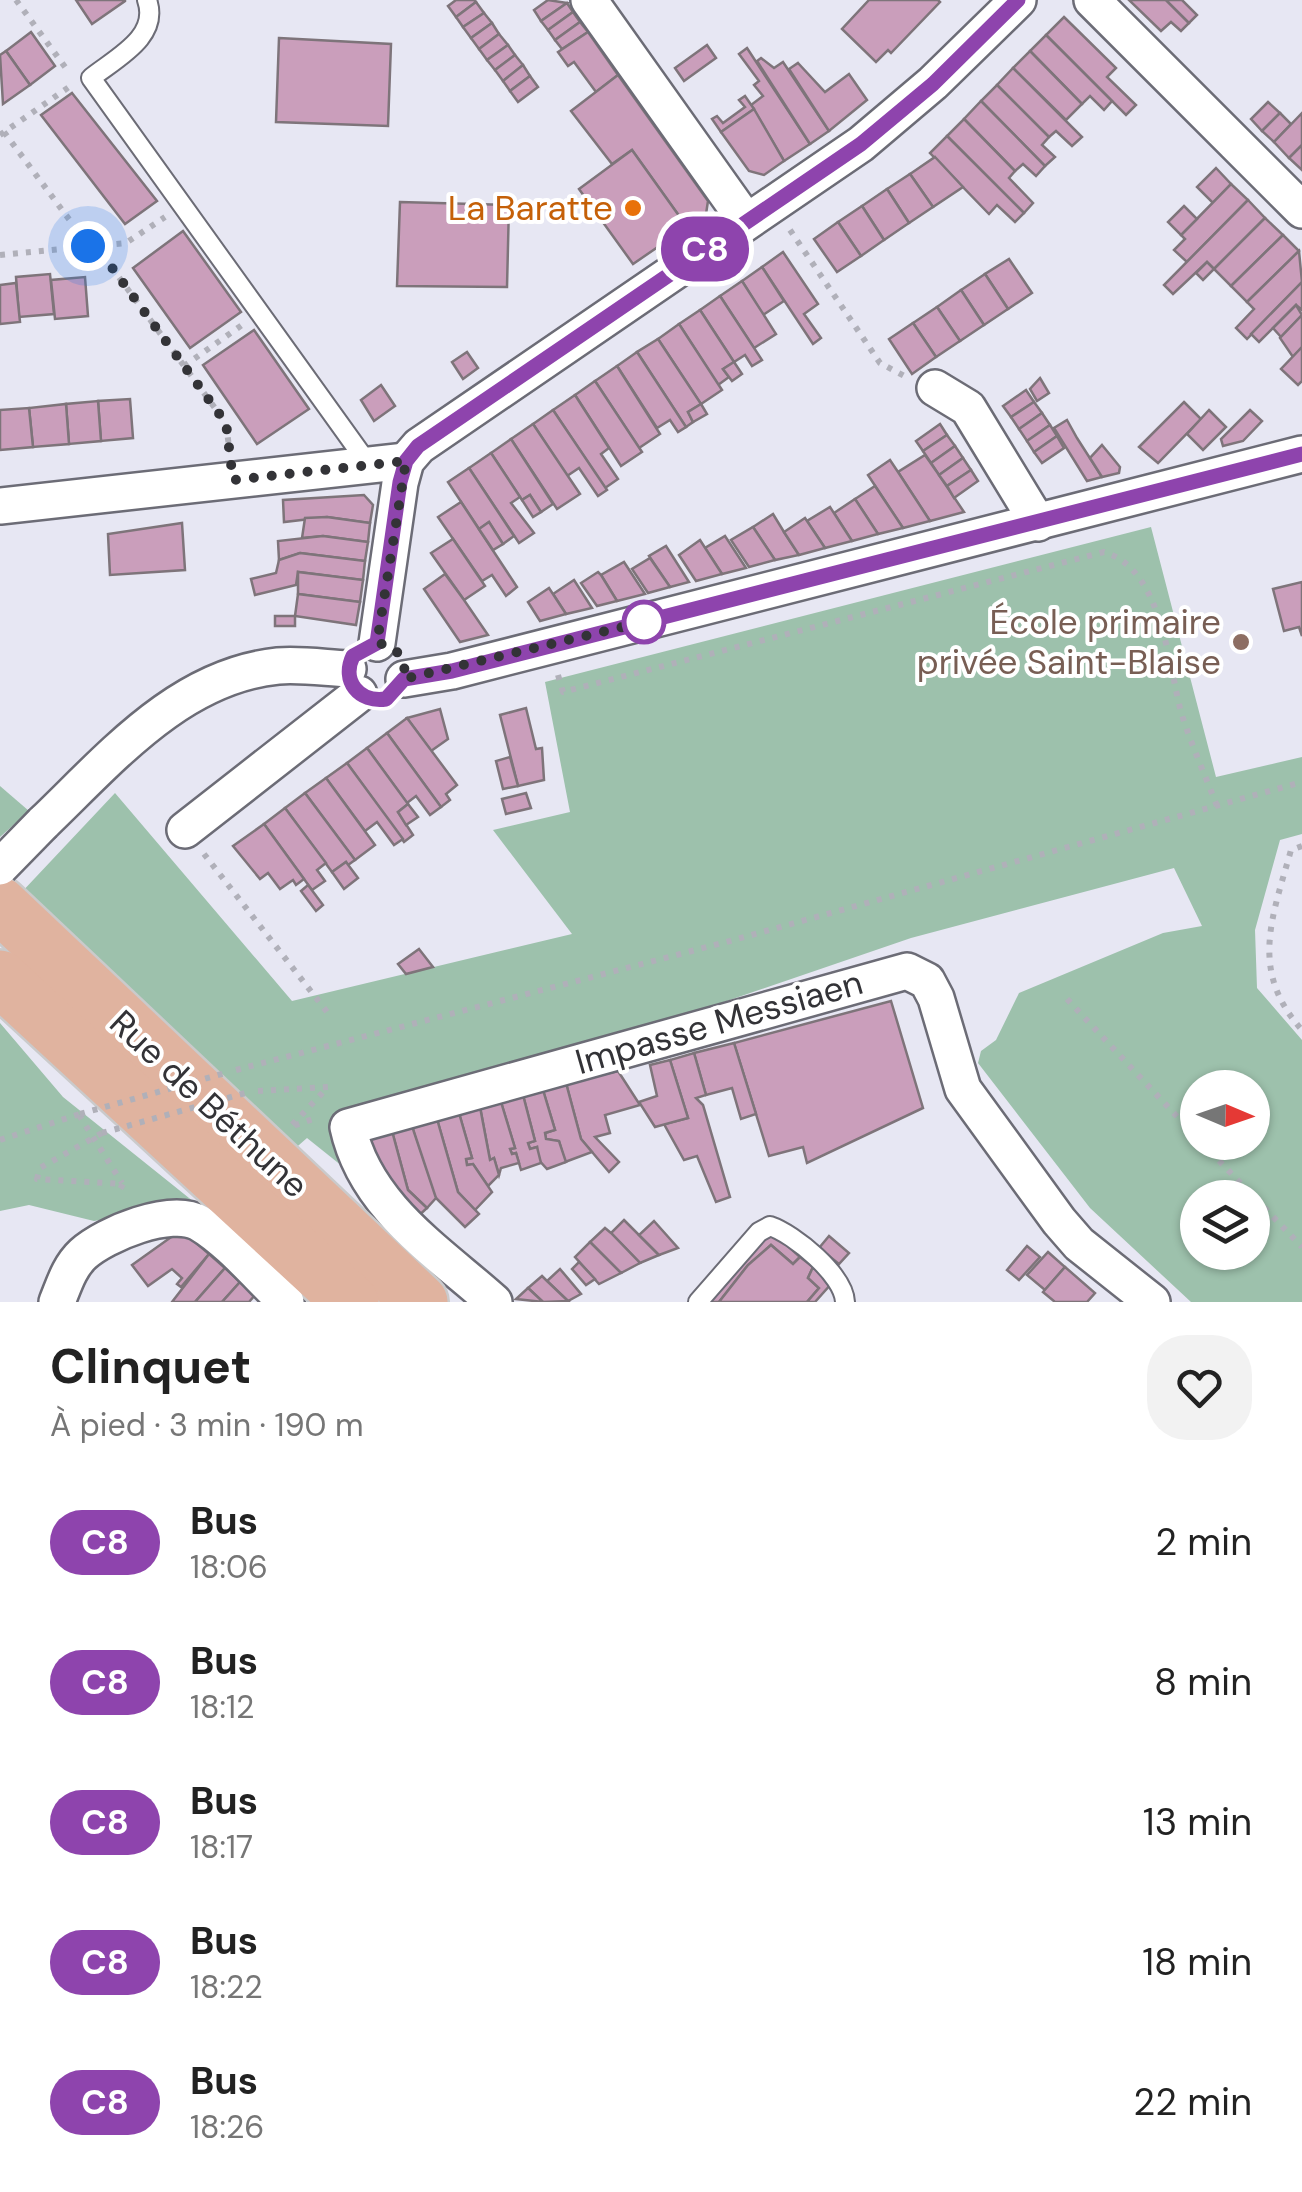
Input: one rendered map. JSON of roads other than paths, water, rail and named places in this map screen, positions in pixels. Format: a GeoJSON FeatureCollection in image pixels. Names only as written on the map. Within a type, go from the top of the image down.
{"type":"FeatureCollection","features":[{"type":"Feature","properties":{"kind":"main road","name":"Rue de Béthune"},"geometry":{"type":"LineString","coordinates":[[0,905],[420,1302]]}},
{"type":"Feature","properties":{"kind":"main road","name":"Rue de Béthune"},"geometry":{"type":"LineString","coordinates":[[0,978],[351,1302]]}},
{"type":"Feature","properties":{"kind":"street"},"geometry":{"type":"LineString","coordinates":[[588,0],[759,213]]}},
{"type":"Feature","properties":{"kind":"street"},"geometry":{"type":"LineString","coordinates":[[377,643],[406,461],[426,440],[899,114],[1018,0]]}},
{"type":"Feature","properties":{"kind":"street"},"geometry":{"type":"LineString","coordinates":[[1092,0],[1302,210]]}},
{"type":"Feature","properties":{"kind":"street"},"geometry":{"type":"LineString","coordinates":[[936,388],[968,408],[1038,523]]}},
{"type":"Feature","properties":{"kind":"street"},"geometry":{"type":"LineString","coordinates":[[0,868],[145,727],[186,698],[231,677],[280,666],[354,682],[386,699],[404,679],[1302,454]]}},
{"type":"Feature","properties":{"kind":"street"},"geometry":{"type":"LineString","coordinates":[[0,506],[406,461]]}},
{"type":"Feature","properties":{"kind":"street"},"geometry":{"type":"LineString","coordinates":[[185,830],[354,682],[356,652],[377,643],[391,646],[401,656],[404,679]]}},
{"type":"Feature","properties":{"kind":"street","name":"Impasse Messiaen"},"geometry":{"type":"LineString","coordinates":[[494,1302],[380,1200],[354,1154],[348,1127],[907,971],[927,982],[936,998],[963,1089],[1059,1221],[1079,1244],[1152,1302]]}},
{"type":"Feature","properties":{"kind":"street"},"geometry":{"type":"LineString","coordinates":[[57,1302],[76,1263],[94,1246],[179,1218],[202,1226],[286,1302]]}},
{"type":"Feature","properties":{"kind":"lane"},"geometry":{"type":"LineString","coordinates":[[148,0],[152,16],[146,31],[91,78],[369,466]]}},
{"type":"Feature","properties":{"kind":"lane"},"geometry":{"type":"LineString","coordinates":[[698,1302],[760,1232],[770,1226],[782,1230],[838,1297]]}},
{"type":"Feature","properties":{"kind":"place","name":"La Baratte"},"geometry":{"type":"Point","coordinates":[633,208]}},
{"type":"Feature","properties":{"kind":"place","name":"École primaire privée Saint-Blaise"},"geometry":{"type":"Point","coordinates":[1241,642]}}]}
